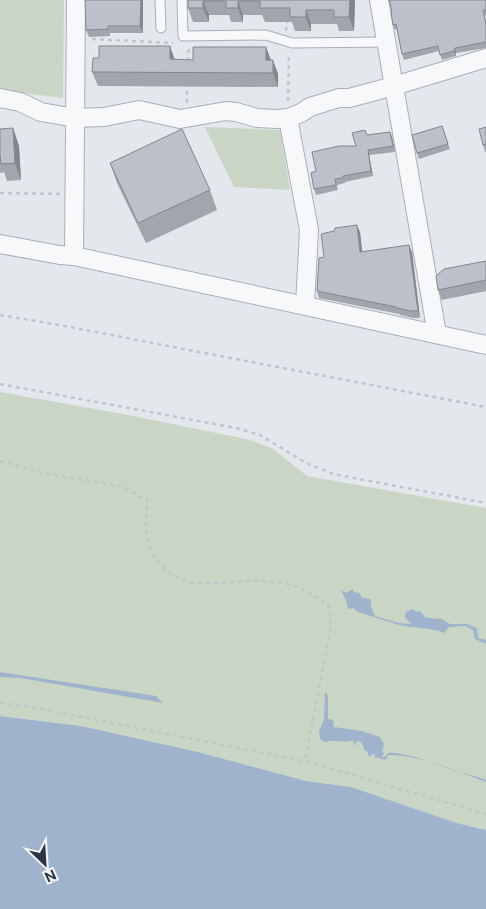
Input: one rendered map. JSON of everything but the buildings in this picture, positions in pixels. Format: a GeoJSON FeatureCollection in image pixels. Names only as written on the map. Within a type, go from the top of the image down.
{"type":"FeatureCollection","features":[{"type":"Feature","properties":{"kind":"street"},"geometry":{"type":"LineString","coordinates":[[74,256],[76,0]]}},
{"type":"Feature","properties":{"kind":"street"},"geometry":{"type":"LineString","coordinates":[[379,0],[437,334]]}},
{"type":"Feature","properties":{"kind":"street"},"geometry":{"type":"LineString","coordinates":[[0,98],[20,102],[41,112],[75,118],[104,117],[139,110],[180,119],[226,111],[268,119],[288,118],[310,107],[339,98],[349,98],[394,86],[486,58]]}},
{"type":"Feature","properties":{"kind":"street"},"geometry":{"type":"LineString","coordinates":[[288,118],[309,230],[305,305]]}},
{"type":"Feature","properties":{"kind":"street"},"geometry":{"type":"LineString","coordinates":[[0,244],[74,256],[486,344]]}},
{"type":"Feature","properties":{"kind":"lane"},"geometry":{"type":"LineString","coordinates":[[160,0],[161,28]]}},
{"type":"Feature","properties":{"kind":"lane"},"geometry":{"type":"LineString","coordinates":[[182,0],[183,36],[266,35],[292,43],[387,42]]}},
{"type":"Feature","properties":{"kind":"path"},"geometry":{"type":"LineString","coordinates":[[92,39],[179,43]]}},
{"type":"Feature","properties":{"kind":"path"},"geometry":{"type":"LineString","coordinates":[[188,61],[189,44]]}},
{"type":"Feature","properties":{"kind":"path"},"geometry":{"type":"LineString","coordinates":[[187,105],[188,79]]}},
{"type":"Feature","properties":{"kind":"path"},"geometry":{"type":"LineString","coordinates":[[0,193],[74,194]]}},
{"type":"Feature","properties":{"kind":"path"},"geometry":{"type":"LineString","coordinates":[[0,315],[486,407]]}},
{"type":"Feature","properties":{"kind":"path"},"geometry":{"type":"LineString","coordinates":[[0,384],[236,428],[260,435],[306,463],[334,474],[486,503]]}},
{"type":"Feature","properties":{"kind":"path"},"geometry":{"type":"LineString","coordinates":[[0,461],[48,474],[121,486],[147,500],[147,541],[155,558],[168,572],[185,582],[204,584],[252,580],[287,584],[306,589],[329,607],[331,627],[305,761]]}},
{"type":"Feature","properties":{"kind":"path"},"geometry":{"type":"LineString","coordinates":[[0,703],[32,707],[305,761],[486,814]]}},
{"type":"Feature","properties":{"kind":"green space"},"geometry":{"type":"Polygon","coordinates":[[[0,0],[64,0],[63,98],[0,90],[0,0]]]}},
{"type":"Feature","properties":{"kind":"green space"},"geometry":{"type":"Polygon","coordinates":[[[205,127],[280,130],[290,190],[234,187],[205,127]]]}},
{"type":"Feature","properties":{"kind":"green space"},"geometry":{"type":"Polygon","coordinates":[[[0,392],[246,439],[272,448],[307,476],[486,508],[486,830],[457,823],[351,787],[306,781],[198,752],[81,726],[0,716],[0,392]]]}},
{"type":"Feature","properties":{"kind":"water"},"geometry":{"type":"Polygon","coordinates":[[[353,589],[362,598],[371,599],[371,607],[375,616],[399,623],[411,624],[405,617],[406,612],[412,609],[417,612],[420,611],[425,617],[442,619],[450,624],[467,624],[477,628],[478,638],[486,640],[486,644],[475,639],[473,630],[465,626],[449,627],[444,633],[399,625],[358,612],[353,608],[348,609],[341,590],[346,593],[353,589]]]}},
{"type":"Feature","properties":{"kind":"water"},"geometry":{"type":"Polygon","coordinates":[[[0,672],[156,696],[163,703],[21,678],[0,677],[0,672]]]}},
{"type":"Feature","properties":{"kind":"water"},"geometry":{"type":"Polygon","coordinates":[[[325,692],[328,695],[328,719],[333,720],[334,727],[362,731],[380,737],[384,744],[382,757],[385,757],[388,753],[395,753],[413,756],[429,762],[400,755],[389,755],[385,760],[375,757],[374,753],[369,757],[360,741],[356,742],[355,746],[354,740],[348,742],[325,742],[320,739],[319,731],[324,719],[325,692]]]}},
{"type":"Feature","properties":{"kind":"water"},"geometry":{"type":"Polygon","coordinates":[[[0,716],[81,726],[198,752],[306,781],[351,787],[457,823],[486,830],[486,909],[0,909],[0,716]]]}},
{"type":"Feature","properties":{"kind":"water"},"geometry":{"type":"Polygon","coordinates":[[[429,762],[438,764],[461,772],[449,769],[429,762]]]}},
{"type":"Feature","properties":{"kind":"water"},"geometry":{"type":"Polygon","coordinates":[[[461,772],[486,780],[486,782],[475,778],[461,772]]]}}]}
